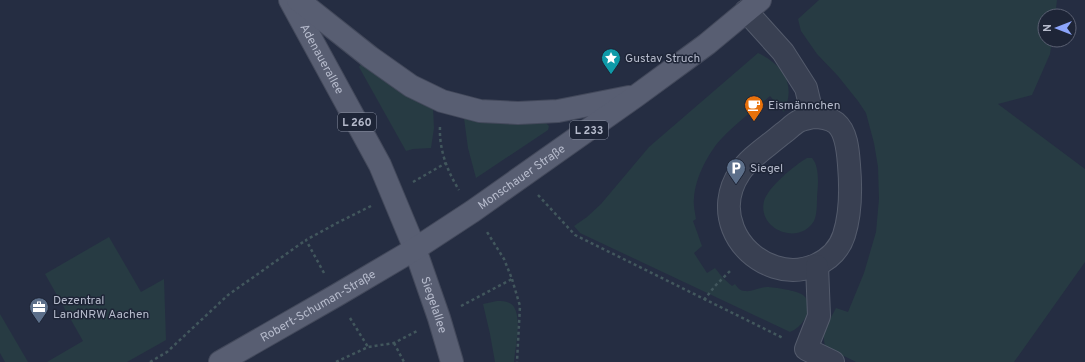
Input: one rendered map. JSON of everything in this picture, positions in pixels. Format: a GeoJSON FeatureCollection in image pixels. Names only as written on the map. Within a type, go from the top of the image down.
{"type":"FeatureCollection","features":[{"type":"Feature","properties":{"kind":"main road","name":"Adenauerallee"},"geometry":{"type":"LineString","coordinates":[[290,0],[380,165],[415,249]]}},
{"type":"Feature","properties":{"kind":"main road"},"geometry":{"type":"LineString","coordinates":[[298,0],[399,78],[411,86],[442,101],[480,110],[518,114],[558,111],[636,96]]}},
{"type":"Feature","properties":{"kind":"main road","name":"Monschauer Straße"},"geometry":{"type":"LineString","coordinates":[[415,249],[473,211],[636,96],[702,47],[753,6]]}},
{"type":"Feature","properties":{"kind":"main road","name":"Robert-Schuman-Straße"},"geometry":{"type":"LineString","coordinates":[[220,362],[415,249]]}},
{"type":"Feature","properties":{"kind":"main road","name":"Siegelallee"},"geometry":{"type":"LineString","coordinates":[[415,249],[439,318],[452,362]]}},
{"type":"Feature","properties":{"kind":"lane"},"geometry":{"type":"LineString","coordinates":[[753,6],[806,88],[813,117]]}},
{"type":"Feature","properties":{"kind":"lane"},"geometry":{"type":"LineString","coordinates":[[813,117],[826,118],[837,124],[844,134],[848,150],[851,182],[849,209],[844,236],[829,257],[817,266],[806,269],[794,270],[776,268],[761,261],[750,253],[739,242],[732,228],[729,209],[732,188],[740,172],[754,157],[799,121],[813,117]]}},
{"type":"Feature","properties":{"kind":"lane"},"geometry":{"type":"LineString","coordinates":[[817,266],[819,316],[806,349],[833,362]]}},
{"type":"Feature","properties":{"kind":"path"},"geometry":{"type":"LineString","coordinates":[[442,101],[440,141],[452,180],[504,259],[520,306],[517,362]]}},
{"type":"Feature","properties":{"kind":"path"},"geometry":{"type":"LineString","coordinates":[[150,362],[167,352],[228,295],[306,240],[393,194],[446,163]]}},
{"type":"Feature","properties":{"kind":"path"},"geometry":{"type":"LineString","coordinates":[[522,176],[575,236],[806,349]]}},
{"type":"Feature","properties":{"kind":"path"},"geometry":{"type":"LineString","coordinates":[[306,240],[368,347]]}},
{"type":"Feature","properties":{"kind":"path"},"geometry":{"type":"LineString","coordinates":[[704,300],[715,286],[750,253]]}},
{"type":"Feature","properties":{"kind":"path"},"geometry":{"type":"LineString","coordinates":[[336,362],[368,347],[394,344],[512,279]]}},
{"type":"Feature","properties":{"kind":"path"},"geometry":{"type":"LineString","coordinates":[[394,344],[404,362]]}},
{"type":"Feature","properties":{"kind":"shaded area"},"geometry":{"type":"Polygon","coordinates":[[[819,0],[1057,0],[1056,8],[1037,8],[1037,48],[1051,48],[1050,54],[1032,95],[998,104],[1085,169],[1085,262],[1014,362],[856,362],[844,356],[842,359],[827,351],[824,339],[826,328],[836,308],[848,312],[864,273],[876,232],[879,199],[878,167],[874,143],[866,113],[838,76],[817,54],[801,31],[798,19],[819,0]]]}},
{"type":"Feature","properties":{"kind":"shaded area"},"geometry":{"type":"Polygon","coordinates":[[[758,53],[775,64],[785,77],[788,84],[789,93],[784,112],[770,96],[728,132],[708,157],[700,174],[695,190],[694,203],[696,219],[693,221],[702,246],[694,253],[707,273],[715,268],[732,286],[735,284],[742,290],[748,291],[770,287],[780,288],[803,295],[809,305],[806,316],[795,330],[790,332],[580,233],[574,226],[587,217],[601,204],[649,147],[758,53]]]}},
{"type":"Feature","properties":{"kind":"shaded area"},"geometry":{"type":"Polygon","coordinates":[[[361,64],[364,64],[397,89],[433,108],[434,128],[431,148],[406,151],[359,67],[361,64]]]}},
{"type":"Feature","properties":{"kind":"shaded area"},"geometry":{"type":"Polygon","coordinates":[[[464,118],[505,124],[546,123],[549,126],[548,130],[476,178],[468,148],[464,118]]]}},
{"type":"Feature","properties":{"kind":"shaded area"},"geometry":{"type":"Polygon","coordinates":[[[807,158],[812,158],[815,162],[817,171],[817,206],[815,219],[807,229],[799,232],[790,233],[781,231],[773,227],[767,220],[764,211],[764,201],[776,183],[807,158]]]}},
{"type":"Feature","properties":{"kind":"shaded area"},"geometry":{"type":"Polygon","coordinates":[[[109,237],[141,292],[164,279],[166,340],[127,362],[47,362],[83,341],[45,274],[109,237]]]}},
{"type":"Feature","properties":{"kind":"shaded area"},"geometry":{"type":"Polygon","coordinates":[[[497,301],[508,302],[514,307],[518,319],[514,362],[495,362],[483,304],[497,301]]]}},
{"type":"Feature","properties":{"kind":"shaded area"},"geometry":{"type":"Polygon","coordinates":[[[0,314],[28,362],[5,362],[0,353],[0,314]]]}},
{"type":"Feature","properties":{"kind":"place","name":"Gustav Struch"},"geometry":{"type":"Point","coordinates":[611,75]}},
{"type":"Feature","properties":{"kind":"place","name":"Eismännchen"},"geometry":{"type":"Point","coordinates":[754,122]}},
{"type":"Feature","properties":{"kind":"place","name":"Siegel"},"geometry":{"type":"Point","coordinates":[736,185]}},
{"type":"Feature","properties":{"kind":"place","name":"Dezentral LandNRW Aachen"},"geometry":{"type":"Point","coordinates":[39,324]}}]}
